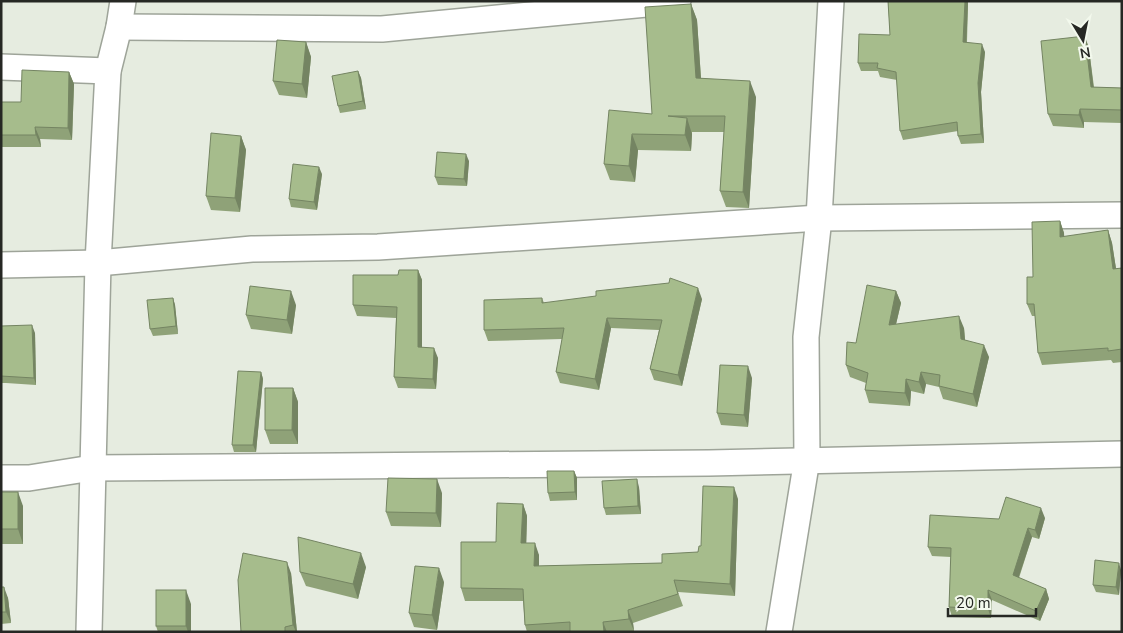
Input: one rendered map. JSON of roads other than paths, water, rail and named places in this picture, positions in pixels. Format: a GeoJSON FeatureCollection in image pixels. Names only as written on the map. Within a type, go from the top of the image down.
{"type":"FeatureCollection","features":[{"type":"Feature","properties":{"kind":"street"},"geometry":{"type":"LineString","coordinates":[[89,632],[98,263],[108,71],[119,27],[123,1]]}},
{"type":"Feature","properties":{"kind":"street"},"geometry":{"type":"LineString","coordinates":[[119,27],[382,29],[678,1]]}},
{"type":"Feature","properties":{"kind":"street"},"geometry":{"type":"LineString","coordinates":[[779,632],[808,459],[806,337],[820,218],[831,1]]}},
{"type":"Feature","properties":{"kind":"street"},"geometry":{"type":"LineString","coordinates":[[1,67],[108,71]]}},
{"type":"Feature","properties":{"kind":"street"},"geometry":{"type":"LineString","coordinates":[[1,266],[98,263],[252,249],[378,247],[820,218],[1122,216]]}},
{"type":"Feature","properties":{"kind":"street"},"geometry":{"type":"LineString","coordinates":[[1,478],[29,478],[92,468],[689,463],[808,459],[1122,454]]}}]}
